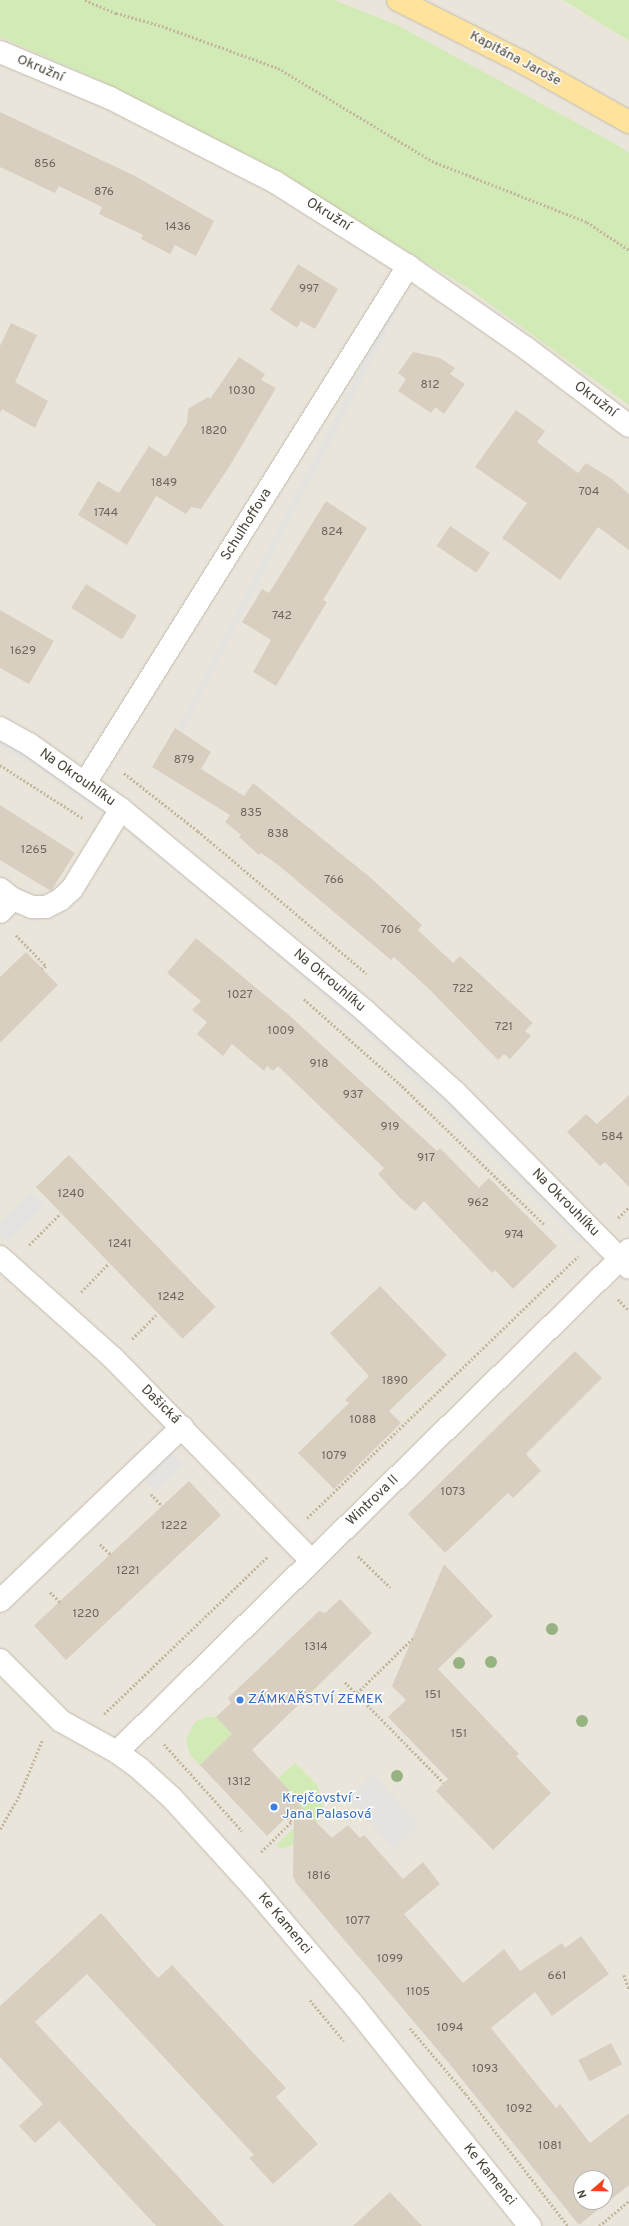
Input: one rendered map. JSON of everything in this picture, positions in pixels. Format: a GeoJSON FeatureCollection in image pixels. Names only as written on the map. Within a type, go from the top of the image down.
{"type":"FeatureCollection","features":[{"type":"Feature","properties":{"kind":"main road","name":"Kapitána Jaroše"},"geometry":{"type":"LineString","coordinates":[[398,0],[522,62],[629,122]]}},
{"type":"Feature","properties":{"kind":"street","name":"Okružní"},"geometry":{"type":"LineString","coordinates":[[0,52],[110,98],[275,182],[408,266],[526,348],[629,426]]}},
{"type":"Feature","properties":{"kind":"street","name":"Schulhoffova"},"geometry":{"type":"LineString","coordinates":[[85,783],[408,266]]}},
{"type":"Feature","properties":{"kind":"street","name":"Na Okrouhlíku"},"geometry":{"type":"LineString","coordinates":[[0,728],[29,744],[121,809],[365,1011],[444,1082],[626,1259]]}},
{"type":"Feature","properties":{"kind":"street"},"geometry":{"type":"LineString","coordinates":[[4,900],[32,907],[46,907],[60,900],[72,888],[121,809]]}},
{"type":"Feature","properties":{"kind":"street","name":"Wintrova II"},"geometry":{"type":"LineString","coordinates":[[117,1752],[312,1561],[626,1259]]}},
{"type":"Feature","properties":{"kind":"street","name":"Dašická"},"geometry":{"type":"LineString","coordinates":[[4,1261],[113,1358],[312,1561]]}},
{"type":"Feature","properties":{"kind":"street"},"geometry":{"type":"LineString","coordinates":[[0,1601],[182,1427]]}},
{"type":"Feature","properties":{"kind":"street","name":"Ke Kamenci"},"geometry":{"type":"LineString","coordinates":[[0,1660],[61,1721],[117,1752],[140,1769],[172,1798],[253,1887],[351,2002],[530,2226]]}},
{"type":"Feature","properties":{"kind":"path"},"geometry":{"type":"LineString","coordinates":[[85,0],[116,13],[162,26],[278,68],[432,161],[587,222],[629,250]]}},
{"type":"Feature","properties":{"kind":"path"},"geometry":{"type":"LineString","coordinates":[[0,765],[105,834]]}},
{"type":"Feature","properties":{"kind":"path"},"geometry":{"type":"LineString","coordinates":[[15,934],[46,966],[42,969]]}},
{"type":"Feature","properties":{"kind":"path"},"geometry":{"type":"LineString","coordinates":[[298,994],[402,1086],[549,1229]]}},
{"type":"Feature","properties":{"kind":"path"},"geometry":{"type":"LineString","coordinates":[[618,1218],[629,1207]]}},
{"type":"Feature","properties":{"kind":"path"},"geometry":{"type":"LineString","coordinates":[[4,1261],[60,1214]]}},
{"type":"Feature","properties":{"kind":"path"},"geometry":{"type":"LineString","coordinates":[[103,1716],[577,1257],[572,1252]]}},
{"type":"Feature","properties":{"kind":"path"},"geometry":{"type":"LineString","coordinates":[[62,1312],[108,1264]]}},
{"type":"Feature","properties":{"kind":"path"},"geometry":{"type":"LineString","coordinates":[[619,1300],[629,1311]]}},
{"type":"Feature","properties":{"kind":"path"},"geometry":{"type":"LineString","coordinates":[[113,1358],[157,1314]]}},
{"type":"Feature","properties":{"kind":"path"},"geometry":{"type":"LineString","coordinates":[[358,1556],[390,1587]]}},
{"type":"Feature","properties":{"kind":"path"},"geometry":{"type":"LineString","coordinates":[[357,1693],[412,1638]]}},
{"type":"Feature","properties":{"kind":"path"},"geometry":{"type":"LineString","coordinates":[[345,1682],[444,1783]]}},
{"type":"Feature","properties":{"kind":"path"},"geometry":{"type":"LineString","coordinates":[[0,1829],[18,1798],[45,1734],[61,1721]]}},
{"type":"Feature","properties":{"kind":"path"},"geometry":{"type":"LineString","coordinates":[[261,1852],[291,1822],[287,1816]]}},
{"type":"Feature","properties":{"kind":"path"},"geometry":{"type":"LineString","coordinates":[[624,1975],[629,1989]]}},
{"type":"Feature","properties":{"kind":"path"},"geometry":{"type":"LineString","coordinates":[[309,1999],[350,2048]]}},
{"type":"Feature","properties":{"kind":"path"},"geometry":{"type":"LineString","coordinates":[[599,2226],[629,2201]]}},
{"type":"Feature","properties":{"kind":"shaded area"},"geometry":{"type":"Polygon","coordinates":[[[0,0],[563,0],[629,41],[629,2226],[0,2226],[0,0]]]}},
{"type":"Feature","properties":{"kind":"shaded area"},"geometry":{"type":"Polygon","coordinates":[[[394,302],[400,305],[160,777],[154,773],[394,302]]]}},
{"type":"Feature","properties":{"kind":"shaded area"},"geometry":{"type":"Polygon","coordinates":[[[0,737],[101,804],[96,811],[40,769],[0,747],[0,737]]]}},
{"type":"Feature","properties":{"kind":"shaded area"},"geometry":{"type":"Polygon","coordinates":[[[141,831],[390,1042],[587,1237],[580,1244],[384,1049],[240,923],[134,839],[141,831]]]}},
{"type":"Feature","properties":{"kind":"shaded area"},"geometry":{"type":"Polygon","coordinates":[[[32,1191],[45,1205],[7,1242],[0,1235],[0,1223],[32,1191]]]}},
{"type":"Feature","properties":{"kind":"shaded area"},"geometry":{"type":"Polygon","coordinates":[[[171,1451],[184,1465],[155,1491],[142,1478],[171,1451]]]}},
{"type":"Feature","properties":{"kind":"shaded area"},"geometry":{"type":"Polygon","coordinates":[[[373,1774],[420,1824],[394,1849],[347,1799],[373,1774]]]}},
{"type":"Feature","properties":{"kind":"green space"},"geometry":{"type":"Polygon","coordinates":[[[0,0],[334,0],[397,25],[619,146],[629,153],[629,405],[468,288],[259,161],[99,80],[0,37],[0,0]]]}},
{"type":"Feature","properties":{"kind":"green space"},"geometry":{"type":"Polygon","coordinates":[[[563,0],[629,0],[629,41],[563,0]]]}},
{"type":"Feature","properties":{"kind":"green space"},"geometry":{"type":"Polygon","coordinates":[[[207,1717],[216,1717],[232,1734],[200,1765],[190,1755],[186,1740],[195,1722],[207,1717]]]}},
{"type":"Feature","properties":{"kind":"green space"},"geometry":{"type":"Polygon","coordinates":[[[295,1763],[318,1786],[323,1808],[318,1820],[310,1828],[289,1847],[281,1848],[276,1845],[302,1821],[293,1810],[301,1803],[278,1778],[295,1763]]]}},
{"type":"Feature","properties":{"kind":"building"},"geometry":{"type":"Polygon","coordinates":[[[0,112],[135,176],[214,221],[196,256],[175,245],[170,254],[141,239],[143,235],[99,214],[102,207],[59,186],[55,193],[0,167],[0,112]]]}},
{"type":"Feature","properties":{"kind":"building"},"geometry":{"type":"Polygon","coordinates":[[[298,264],[338,289],[315,329],[301,321],[297,328],[270,310],[298,264]]]}},
{"type":"Feature","properties":{"kind":"building"},"geometry":{"type":"Polygon","coordinates":[[[11,323],[37,335],[15,382],[48,401],[35,428],[2,409],[0,413],[0,346],[11,323]]]}},
{"type":"Feature","properties":{"kind":"building"},"geometry":{"type":"Polygon","coordinates":[[[413,352],[440,358],[455,368],[450,374],[465,384],[444,414],[435,407],[431,413],[398,391],[406,379],[398,373],[413,352]]]}},
{"type":"Feature","properties":{"kind":"building"},"geometry":{"type":"Polygon","coordinates":[[[239,357],[265,374],[261,380],[276,388],[229,467],[201,509],[191,507],[186,514],[156,496],[127,545],[78,515],[98,481],[119,493],[149,446],[166,457],[187,423],[188,409],[208,397],[210,399],[239,357]]]}},
{"type":"Feature","properties":{"kind":"building"},"geometry":{"type":"Polygon","coordinates":[[[516,410],[545,431],[537,442],[578,473],[586,463],[612,479],[629,494],[629,550],[598,527],[560,580],[502,538],[527,503],[475,467],[516,410]]]}},
{"type":"Feature","properties":{"kind":"building"},"geometry":{"type":"Polygon","coordinates":[[[326,501],[367,528],[323,600],[327,602],[276,686],[253,672],[271,640],[242,622],[262,589],[269,593],[326,501]]]}},
{"type":"Feature","properties":{"kind":"building"},"geometry":{"type":"Polygon","coordinates":[[[450,526],[490,553],[476,573],[437,546],[450,526]]]}},
{"type":"Feature","properties":{"kind":"building"},"geometry":{"type":"Polygon","coordinates":[[[86,584],[137,616],[122,640],[71,608],[86,584]]]}},
{"type":"Feature","properties":{"kind":"building"},"geometry":{"type":"Polygon","coordinates":[[[0,610],[54,641],[29,684],[0,668],[0,610]]]}},
{"type":"Feature","properties":{"kind":"building"},"geometry":{"type":"Polygon","coordinates":[[[175,728],[211,752],[201,769],[244,796],[253,783],[371,878],[422,925],[418,930],[453,963],[460,956],[533,1023],[525,1031],[531,1036],[510,1059],[504,1054],[498,1060],[429,989],[394,957],[391,960],[277,864],[261,853],[259,855],[239,837],[241,835],[225,822],[230,815],[152,767],[175,728]]]}},
{"type":"Feature","properties":{"kind":"building"},"geometry":{"type":"Polygon","coordinates":[[[0,805],[75,853],[51,891],[0,860],[0,805]]]}},
{"type":"Feature","properties":{"kind":"building"},"geometry":{"type":"Polygon","coordinates":[[[196,938],[290,1016],[437,1151],[440,1148],[479,1188],[489,1178],[557,1246],[513,1289],[495,1270],[492,1273],[424,1201],[415,1211],[400,1198],[378,1174],[384,1168],[278,1066],[273,1071],[267,1066],[264,1071],[232,1044],[223,1056],[197,1034],[207,1022],[192,1010],[201,1001],[167,973],[196,938]]]}},
{"type":"Feature","properties":{"kind":"building"},"geometry":{"type":"Polygon","coordinates":[[[26,952],[58,985],[0,1043],[0,977],[26,952]]]}},
{"type":"Feature","properties":{"kind":"building"},"geometry":{"type":"Polygon","coordinates":[[[629,1095],[629,1187],[605,1162],[600,1166],[567,1132],[586,1114],[597,1124],[629,1095]]]}},
{"type":"Feature","properties":{"kind":"building"},"geometry":{"type":"Polygon","coordinates":[[[69,1155],[216,1307],[182,1339],[36,1187],[69,1155]]]}},
{"type":"Feature","properties":{"kind":"building"},"geometry":{"type":"Polygon","coordinates":[[[380,1286],[447,1355],[389,1411],[401,1423],[334,1489],[298,1453],[349,1403],[345,1400],[369,1376],[330,1333],[380,1286]]]}},
{"type":"Feature","properties":{"kind":"building"},"geometry":{"type":"Polygon","coordinates":[[[575,1351],[602,1378],[526,1454],[541,1471],[513,1498],[508,1493],[445,1553],[408,1514],[575,1351]]]}},
{"type":"Feature","properties":{"kind":"building"},"geometry":{"type":"Polygon","coordinates":[[[189,1481],[221,1515],[66,1660],[34,1626],[189,1481]]]}},
{"type":"Feature","properties":{"kind":"building"},"geometry":{"type":"Polygon","coordinates":[[[444,1564],[493,1616],[438,1669],[519,1754],[516,1756],[551,1793],[493,1850],[436,1791],[448,1779],[388,1717],[406,1700],[392,1686],[444,1564]]]}},
{"type":"Feature","properties":{"kind":"building"},"geometry":{"type":"Polygon","coordinates":[[[340,1599],[372,1633],[252,1750],[301,1803],[299,1805],[332,1838],[348,1825],[360,1838],[364,1835],[403,1879],[423,1862],[440,1884],[404,1914],[463,1983],[504,1949],[520,1971],[562,1943],[565,1948],[581,1936],[609,1974],[552,2016],[535,1992],[491,2028],[556,2108],[560,2104],[590,2143],[629,2113],[629,2185],[613,2198],[613,2170],[573,2170],[573,2210],[598,2210],[579,2225],[448,2062],[296,1883],[293,1876],[294,1810],[267,1836],[200,1765],[232,1734],[216,1717],[231,1703],[228,1698],[319,1611],[325,1613],[340,1599]]]}},
{"type":"Feature","properties":{"kind":"building"},"geometry":{"type":"Polygon","coordinates":[[[101,1913],[158,1978],[172,1965],[286,2088],[276,2097],[318,2144],[273,2184],[249,2158],[254,2155],[87,1974],[35,2022],[224,2226],[156,2226],[59,2121],[35,2143],[19,2126],[43,2104],[0,2057],[0,2006],[101,1913]]]}},
{"type":"Feature","properties":{"kind":"building"},"geometry":{"type":"Polygon","coordinates":[[[611,2043],[622,2064],[590,2082],[578,2060],[611,2043]]]}},
{"type":"Feature","properties":{"kind":"building"},"geometry":{"type":"Polygon","coordinates":[[[390,2192],[422,2226],[353,2226],[390,2192]]]}},
{"type":"Feature","properties":{"kind":"place","name":"ZÁMKAŘSTVÍ ZEMEK"},"geometry":{"type":"Point","coordinates":[240,1700]}},
{"type":"Feature","properties":{"kind":"place","name":"Krejčovství - Jana Palasová"},"geometry":{"type":"Point","coordinates":[274,1807]}}]}
